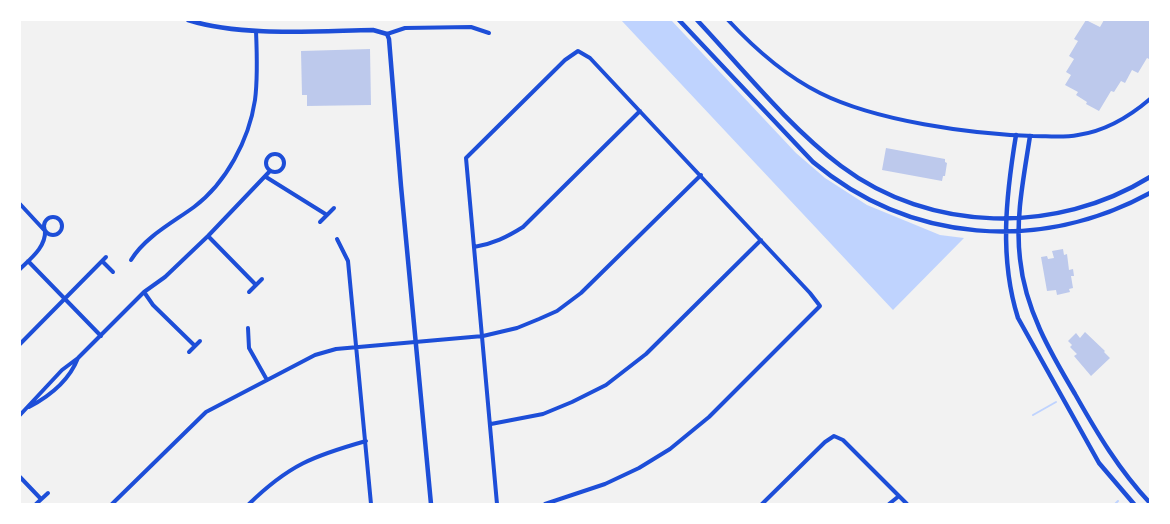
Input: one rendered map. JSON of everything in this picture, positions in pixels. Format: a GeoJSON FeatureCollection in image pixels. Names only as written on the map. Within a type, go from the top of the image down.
{"type":"FeatureCollection","features":[{"type":"Feature","properties":{"kind":"street"},"geometry":{"type":"LineString","coordinates":[[188,20],[222,28],[256,30],[373,30],[387,34],[405,28],[471,27],[489,33]]}},
{"type":"Feature","properties":{"kind":"street"},"geometry":{"type":"LineString","coordinates":[[678,20],[804,152],[839,181],[878,203],[912,217],[948,227],[1013,232],[1060,226],[1093,218],[1150,193]]}},
{"type":"Feature","properties":{"kind":"street"},"geometry":{"type":"LineString","coordinates":[[697,20],[815,145],[860,179],[924,208],[971,217],[1005,219],[1053,214],[1092,205],[1150,177]]}},
{"type":"Feature","properties":{"kind":"street"},"geometry":{"type":"LineString","coordinates":[[728,20],[748,42],[779,68],[822,94],[880,114],[916,122],[967,131],[1016,135],[1078,135],[1119,122],[1150,99]]}},
{"type":"Feature","properties":{"kind":"street"},"geometry":{"type":"LineString","coordinates":[[131,260],[144,243],[203,200],[229,166],[245,134],[255,103],[256,30]]}},
{"type":"Feature","properties":{"kind":"street"},"geometry":{"type":"LineString","coordinates":[[387,34],[391,44],[401,186],[431,504]]}},
{"type":"Feature","properties":{"kind":"street"},"geometry":{"type":"LineString","coordinates":[[497,504],[466,158],[565,60],[578,51],[590,58],[701,175],[820,306],[709,417],[670,449],[639,468],[605,484],[545,504]]}},
{"type":"Feature","properties":{"kind":"street"},"geometry":{"type":"LineString","coordinates":[[474,247],[506,238],[523,227],[640,111]]}},
{"type":"Feature","properties":{"kind":"street"},"geometry":{"type":"LineString","coordinates":[[1016,135],[1005,219],[1012,298],[1017,318],[1099,463],[1134,504]]}},
{"type":"Feature","properties":{"kind":"street"},"geometry":{"type":"LineString","coordinates":[[1030,136],[1019,231],[1023,280],[1031,310],[1047,346],[1110,454],[1150,503]]}},
{"type":"Feature","properties":{"kind":"street"},"geometry":{"type":"LineString","coordinates":[[270,154],[279,155],[284,162],[282,168],[278,171],[270,171],[266,165],[266,159],[270,154]]}},
{"type":"Feature","properties":{"kind":"street"},"geometry":{"type":"LineString","coordinates":[[20,415],[62,370],[78,358],[144,292],[165,277],[270,171]]}},
{"type":"Feature","properties":{"kind":"street"},"geometry":{"type":"LineString","coordinates":[[112,504],[199,418],[214,407],[315,355],[336,349],[483,336],[517,328],[539,319],[581,293],[701,175]]}},
{"type":"Feature","properties":{"kind":"street"},"geometry":{"type":"LineString","coordinates":[[266,177],[327,215]]}},
{"type":"Feature","properties":{"kind":"street"},"geometry":{"type":"LineString","coordinates":[[20,204],[45,231],[50,234],[58,233],[62,225],[60,220],[54,217],[48,218],[43,225],[45,231],[43,244],[20,269]]}},
{"type":"Feature","properties":{"kind":"street"},"geometry":{"type":"LineString","coordinates":[[320,222],[334,208]]}},
{"type":"Feature","properties":{"kind":"street"},"geometry":{"type":"LineString","coordinates":[[207,236],[256,285]]}},
{"type":"Feature","properties":{"kind":"street"},"geometry":{"type":"LineString","coordinates":[[337,239],[348,261],[371,504]]}},
{"type":"Feature","properties":{"kind":"street"},"geometry":{"type":"LineString","coordinates":[[490,424],[543,414],[606,385],[631,368],[646,354],[761,240]]}},
{"type":"Feature","properties":{"kind":"street"},"geometry":{"type":"LineString","coordinates":[[20,344],[104,259],[113,272]]}},
{"type":"Feature","properties":{"kind":"street"},"geometry":{"type":"LineString","coordinates":[[28,261],[101,336]]}},
{"type":"Feature","properties":{"kind":"street"},"geometry":{"type":"LineString","coordinates":[[249,292],[262,279]]}},
{"type":"Feature","properties":{"kind":"street"},"geometry":{"type":"LineString","coordinates":[[144,292],[153,305],[195,346]]}},
{"type":"Feature","properties":{"kind":"street"},"geometry":{"type":"LineString","coordinates":[[248,328],[249,348],[267,380]]}},
{"type":"Feature","properties":{"kind":"street"},"geometry":{"type":"LineString","coordinates":[[189,352],[200,341]]}},
{"type":"Feature","properties":{"kind":"street"},"geometry":{"type":"LineString","coordinates":[[26,408],[46,398],[64,381],[78,358]]}},
{"type":"Feature","properties":{"kind":"street"},"geometry":{"type":"LineString","coordinates":[[762,504],[825,442],[834,436],[843,440],[907,504]]}},
{"type":"Feature","properties":{"kind":"street"},"geometry":{"type":"LineString","coordinates":[[249,504],[273,481],[293,467],[322,453],[366,441]]}},
{"type":"Feature","properties":{"kind":"street"},"geometry":{"type":"LineString","coordinates":[[20,477],[41,499]]}},
{"type":"Feature","properties":{"kind":"street"},"geometry":{"type":"LineString","coordinates":[[36,504],[48,493]]}},
{"type":"Feature","properties":{"kind":"street"},"geometry":{"type":"LineString","coordinates":[[890,504],[899,496]]}},
{"type":"Feature","properties":{"kind":"water"},"geometry":{"type":"Polygon","coordinates":[[[621,20],[671,20],[796,153],[825,178],[867,205],[940,235],[964,238],[893,310],[621,20]]]}},
{"type":"Feature","properties":{"kind":"building"},"geometry":{"type":"Polygon","coordinates":[[[1086,20],[1100,27],[1104,20],[1150,20],[1149,59],[1147,58],[1138,73],[1132,70],[1125,83],[1121,81],[1114,92],[1111,91],[1099,111],[1076,95],[1078,92],[1065,85],[1071,75],[1066,72],[1074,59],[1069,56],[1078,41],[1074,39],[1086,20]]]}},
{"type":"Feature","properties":{"kind":"building"},"geometry":{"type":"Polygon","coordinates":[[[370,49],[371,105],[307,106],[307,95],[302,95],[301,51],[370,49]]]}},
{"type":"Feature","properties":{"kind":"building"},"geometry":{"type":"Polygon","coordinates":[[[886,148],[945,159],[947,163],[945,176],[942,181],[882,170],[886,148]]]}},
{"type":"Feature","properties":{"kind":"building"},"geometry":{"type":"Polygon","coordinates":[[[1063,249],[1064,255],[1067,254],[1069,270],[1073,269],[1074,276],[1071,276],[1073,288],[1069,289],[1070,292],[1057,295],[1056,290],[1047,291],[1041,257],[1054,258],[1052,251],[1063,249]]]}},
{"type":"Feature","properties":{"kind":"building"},"geometry":{"type":"Polygon","coordinates":[[[1085,332],[1110,358],[1091,376],[1074,356],[1077,354],[1068,341],[1076,333],[1080,338],[1085,332]]]}},
{"type":"Feature","properties":{"kind":"waterway"},"geometry":{"type":"LineString","coordinates":[[1033,415],[1056,402]]}},
{"type":"Feature","properties":{"kind":"waterway"},"geometry":{"type":"LineString","coordinates":[[1115,504],[1118,501]]}}]}
